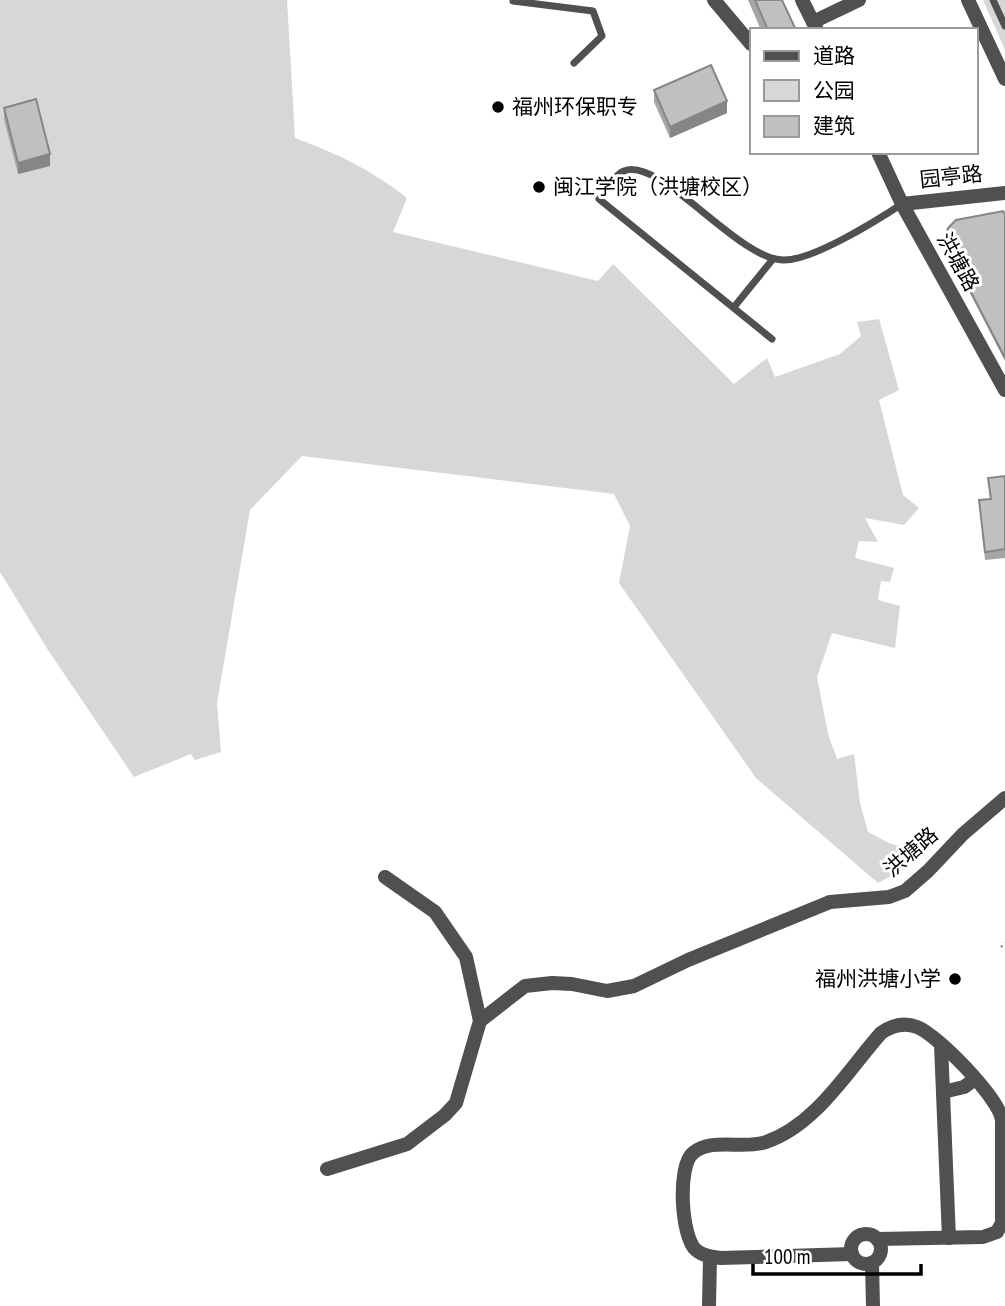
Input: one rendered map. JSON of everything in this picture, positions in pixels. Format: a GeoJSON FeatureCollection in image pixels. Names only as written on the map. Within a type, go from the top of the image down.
{"type":"FeatureCollection","features":[{"type":"Feature","properties":{"kind":"street"},"geometry":{"type":"LineString","coordinates":[[714,0],[750,43]]}},
{"type":"Feature","properties":{"kind":"street"},"geometry":{"type":"LineString","coordinates":[[802,0],[815,26],[859,0]]}},
{"type":"Feature","properties":{"kind":"street"},"geometry":{"type":"LineString","coordinates":[[968,0],[1005,79]]}},
{"type":"Feature","properties":{"kind":"street","name":"洪塘路"},"geometry":{"type":"LineString","coordinates":[[879,154],[902,204],[1005,390]]}},
{"type":"Feature","properties":{"kind":"street","name":"园亭路"},"geometry":{"type":"LineString","coordinates":[[902,204],[1005,193]]}},
{"type":"Feature","properties":{"kind":"street","name":"洪塘路"},"geometry":{"type":"LineString","coordinates":[[480,1021],[525,986],[572,984],[607,991],[634,986],[688,960],[830,902],[881,898],[901,893],[1005,798]]}},
{"type":"Feature","properties":{"kind":"street"},"geometry":{"type":"LineString","coordinates":[[327,1169],[407,1144],[445,1115],[456,1103],[480,1021],[466,957],[435,912],[386,877]]}},
{"type":"Feature","properties":{"kind":"street"},"geometry":{"type":"LineString","coordinates":[[873,1306],[863,1260],[853,1244],[859,1237],[869,1235],[877,1239],[949,1238],[991,1235],[1002,1223],[1001,1114],[975,1079],[942,1045],[916,1026],[908,1024],[888,1028],[871,1044],[840,1085],[812,1112],[785,1132],[764,1143],[710,1146],[693,1153],[688,1158],[684,1178],[687,1232],[696,1250],[710,1257],[863,1260],[881,1252],[877,1239]]}},
{"type":"Feature","properties":{"kind":"street"},"geometry":{"type":"LineString","coordinates":[[942,1045],[949,1238]]}},
{"type":"Feature","properties":{"kind":"street"},"geometry":{"type":"LineString","coordinates":[[943,1092],[964,1087],[975,1079]]}},
{"type":"Feature","properties":{"kind":"street"},"geometry":{"type":"LineString","coordinates":[[709,1306],[710,1257]]}},
{"type":"Feature","properties":{"kind":"street"},"geometry":{"type":"LineString","coordinates":[[863,1260],[863,1306]]}},
{"type":"Feature","properties":{"kind":"lane"},"geometry":{"type":"LineString","coordinates":[[993,0],[1005,26]]}},
{"type":"Feature","properties":{"kind":"lane"},"geometry":{"type":"LineString","coordinates":[[513,1],[554,3],[593,11],[602,36],[574,63]]}},
{"type":"Feature","properties":{"kind":"lane"},"geometry":{"type":"LineString","coordinates":[[772,339],[600,199],[612,183],[629,170],[659,179],[753,251],[786,260],[803,258],[902,204]]}},
{"type":"Feature","properties":{"kind":"lane"},"geometry":{"type":"LineString","coordinates":[[734,307],[773,258]]}},
{"type":"Feature","properties":{"kind":"path"},"geometry":{"type":"LineString","coordinates":[[1001,947],[1005,943]]}},
{"type":"Feature","properties":{"kind":"green space"},"geometry":{"type":"Polygon","coordinates":[[[0,0],[287,0],[295,138],[353,163],[407,198],[393,232],[598,281],[613,264],[734,384],[767,358],[775,377],[840,354],[861,336],[857,322],[879,319],[899,390],[879,400],[903,495],[919,508],[904,525],[865,518],[878,542],[859,541],[855,558],[894,568],[890,582],[881,581],[878,600],[900,606],[895,648],[832,633],[817,677],[828,734],[837,759],[854,754],[860,803],[868,832],[913,851],[910,866],[878,883],[756,778],[619,583],[630,526],[614,494],[302,456],[250,510],[217,703],[221,752],[195,760],[191,754],[134,777],[48,650],[0,572],[0,0]]]}},
{"type":"Feature","properties":{"kind":"green space"},"geometry":{"type":"Polygon","coordinates":[[[983,0],[1005,0],[1005,50],[983,0]]]}},
{"type":"Feature","properties":{"kind":"building"},"geometry":{"type":"Polygon","coordinates":[[[755,0],[782,0],[795,28],[767,28],[755,0]]]}},
{"type":"Feature","properties":{"kind":"building"},"geometry":{"type":"Polygon","coordinates":[[[711,65],[727,101],[670,127],[654,90],[711,65]]]}},
{"type":"Feature","properties":{"kind":"building"},"geometry":{"type":"Polygon","coordinates":[[[36,99],[50,154],[18,163],[4,108],[36,99]]]}},
{"type":"Feature","properties":{"kind":"building"},"geometry":{"type":"Polygon","coordinates":[[[1003,211],[1005,358],[944,240],[948,228],[956,220],[1003,211]]]}},
{"type":"Feature","properties":{"kind":"building"},"geometry":{"type":"Polygon","coordinates":[[[1005,476],[1005,549],[985,552],[979,500],[991,499],[988,478],[1005,476]]]}},
{"type":"Feature","properties":{"kind":"place","name":"福州环保职专"},"geometry":{"type":"Point","coordinates":[498,107]}},
{"type":"Feature","properties":{"kind":"place","name":"闽江学院（洪塘校区）"},"geometry":{"type":"Point","coordinates":[539,187]}},
{"type":"Feature","properties":{"kind":"place","name":"福州洪塘小学"},"geometry":{"type":"Point","coordinates":[955,979]}}]}
